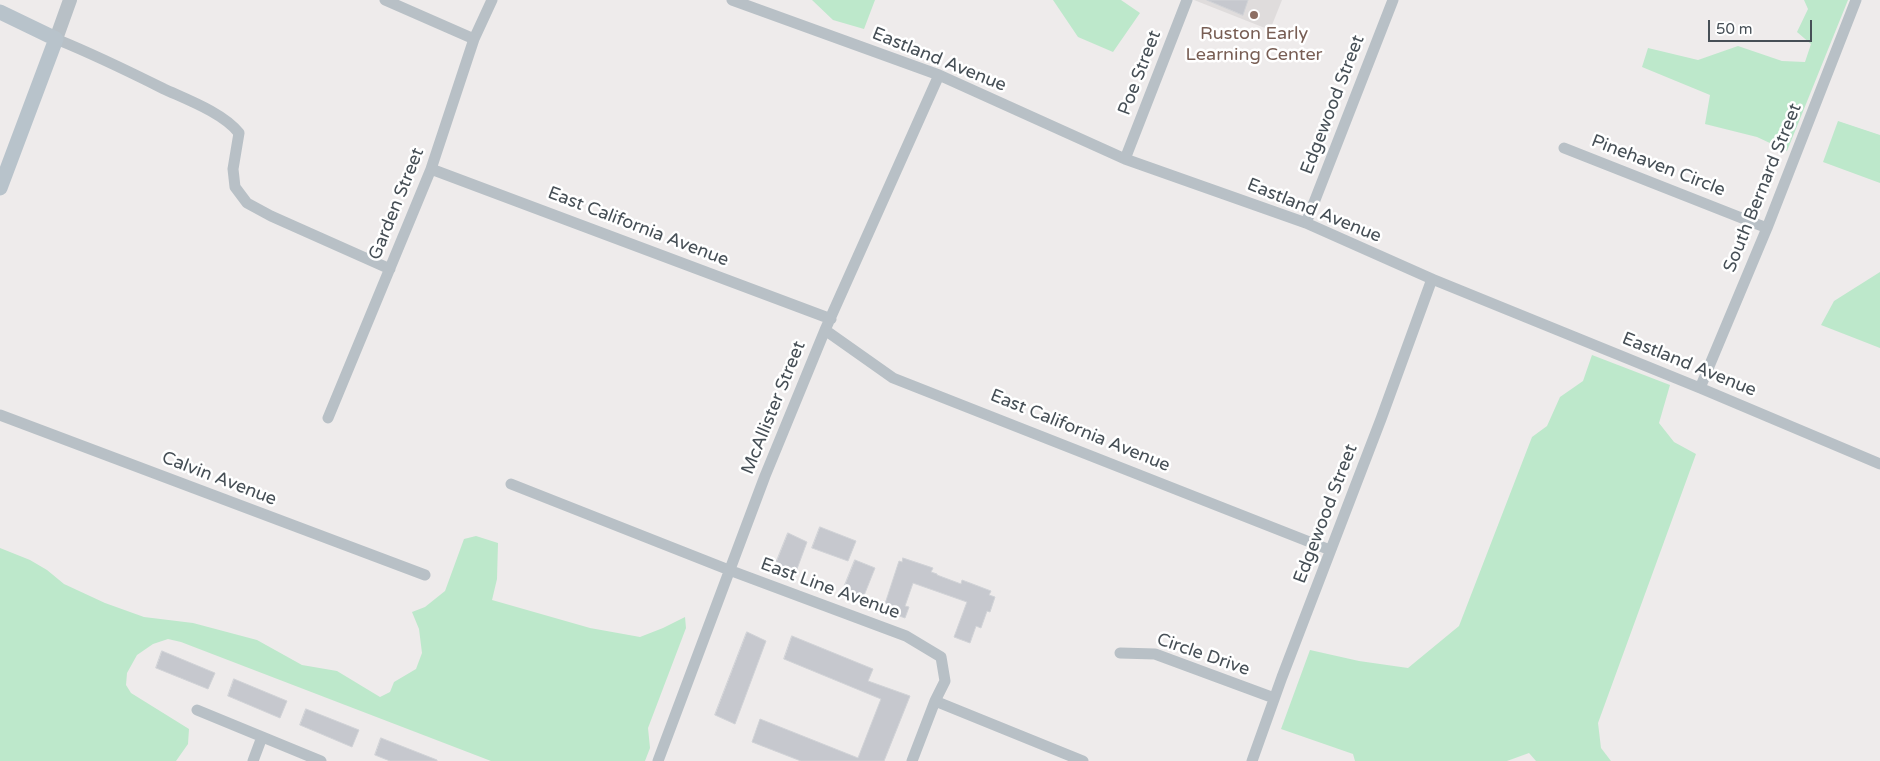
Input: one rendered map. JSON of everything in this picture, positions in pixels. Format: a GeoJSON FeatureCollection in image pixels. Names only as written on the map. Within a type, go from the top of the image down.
{"type":"FeatureCollection","features":[{"type":"Feature","properties":{"kind":"main road"},"geometry":{"type":"LineString","coordinates":[[0,12],[56,38],[0,188]]}},
{"type":"Feature","properties":{"kind":"street"},"geometry":{"type":"LineString","coordinates":[[70,0],[56,38],[100,56],[196,104],[232,124],[240,133],[233,169],[235,187],[247,203],[271,216],[390,269]]}},
{"type":"Feature","properties":{"kind":"street"},"geometry":{"type":"LineString","coordinates":[[385,0],[474,39]]}},
{"type":"Feature","properties":{"kind":"street","name":"Garden Street"},"geometry":{"type":"LineString","coordinates":[[328,418],[431,169],[474,39],[492,0]]}},
{"type":"Feature","properties":{"kind":"street","name":"Eastland Avenue"},"geometry":{"type":"LineString","coordinates":[[732,0],[939,75],[1125,159],[1306,224],[1432,279],[1700,388],[1880,464]]}},
{"type":"Feature","properties":{"kind":"street","name":"Poe Street"},"geometry":{"type":"LineString","coordinates":[[1125,159],[1187,0]]}},
{"type":"Feature","properties":{"kind":"street","name":"Edgewood Street"},"geometry":{"type":"LineString","coordinates":[[1306,224],[1392,0]]}},
{"type":"Feature","properties":{"kind":"street","name":"South Bernard Street"},"geometry":{"type":"LineString","coordinates":[[1700,388],[1767,228],[1856,0]]}},
{"type":"Feature","properties":{"kind":"street","name":"McAllister Street"},"geometry":{"type":"LineString","coordinates":[[658,761],[764,476],[825,330],[939,75]]}},
{"type":"Feature","properties":{"kind":"street","name":"Pinehaven Circle"},"geometry":{"type":"LineString","coordinates":[[1564,148],[1767,228]]}},
{"type":"Feature","properties":{"kind":"street","name":"East California Avenue"},"geometry":{"type":"LineString","coordinates":[[431,169],[831,319]]}},
{"type":"Feature","properties":{"kind":"street","name":"Edgewood Street"},"geometry":{"type":"LineString","coordinates":[[1252,761],[1432,279]]}},
{"type":"Feature","properties":{"kind":"street","name":"East California Avenue"},"geometry":{"type":"LineString","coordinates":[[825,330],[893,378],[1330,550]]}},
{"type":"Feature","properties":{"kind":"street","name":"Calvin Avenue"},"geometry":{"type":"LineString","coordinates":[[0,414],[425,576]]}},
{"type":"Feature","properties":{"kind":"street","name":"East Line Avenue"},"geometry":{"type":"LineString","coordinates":[[511,484],[729,570],[906,636],[941,657],[945,681],[935,701],[912,761]]}},
{"type":"Feature","properties":{"kind":"street","name":"Circle Drive"},"geometry":{"type":"LineString","coordinates":[[1120,653],[1155,654],[1274,698]]}},
{"type":"Feature","properties":{"kind":"street"},"geometry":{"type":"LineString","coordinates":[[935,701],[1062,757],[1084,761]]}},
{"type":"Feature","properties":{"kind":"street"},"geometry":{"type":"LineString","coordinates":[[197,710],[321,761]]}},
{"type":"Feature","properties":{"kind":"street"},"geometry":{"type":"LineString","coordinates":[[253,761],[262,737]]}},
{"type":"Feature","properties":{"kind":"shaded area","name":"Ruston Early Learning Center"},"geometry":{"type":"Polygon","coordinates":[[[1194,0],[1282,0],[1270,30],[1194,0]]]}},
{"type":"Feature","properties":{"kind":"green space"},"geometry":{"type":"Polygon","coordinates":[[[812,0],[875,0],[864,29],[833,20],[812,0]]]}},
{"type":"Feature","properties":{"kind":"green space"},"geometry":{"type":"Polygon","coordinates":[[[1053,0],[1121,0],[1140,13],[1113,52],[1078,37],[1053,0]]]}},
{"type":"Feature","properties":{"kind":"green space"},"geometry":{"type":"Polygon","coordinates":[[[1804,0],[1848,0],[1787,151],[1757,137],[1705,124],[1710,95],[1642,67],[1648,48],[1698,60],[1738,46],[1782,61],[1805,62],[1811,44],[1797,32],[1808,9],[1804,0]]]}},
{"type":"Feature","properties":{"kind":"green space"},"geometry":{"type":"Polygon","coordinates":[[[1838,121],[1880,135],[1880,183],[1823,162],[1838,121]]]}},
{"type":"Feature","properties":{"kind":"green space"},"geometry":{"type":"Polygon","coordinates":[[[1880,272],[1880,348],[1821,325],[1834,301],[1880,272]]]}},
{"type":"Feature","properties":{"kind":"green space"},"geometry":{"type":"Polygon","coordinates":[[[1592,355],[1670,385],[1659,423],[1674,442],[1696,454],[1598,723],[1601,748],[1611,761],[1536,761],[1529,753],[1507,761],[1355,761],[1353,754],[1281,729],[1310,650],[1359,661],[1408,668],[1459,626],[1532,437],[1547,426],[1560,397],[1583,381],[1592,355]]]}},
{"type":"Feature","properties":{"kind":"green space"},"geometry":{"type":"Polygon","coordinates":[[[476,536],[498,543],[497,579],[492,600],[590,628],[640,637],[685,617],[686,628],[648,728],[650,748],[645,761],[491,761],[181,642],[168,639],[153,644],[137,655],[127,673],[126,685],[131,693],[189,729],[188,744],[176,761],[0,761],[0,548],[30,560],[47,570],[64,584],[105,603],[144,617],[193,623],[257,640],[302,665],[337,671],[380,697],[390,692],[394,682],[416,669],[422,653],[419,629],[412,612],[425,607],[445,591],[464,539],[476,536]]]}},
{"type":"Feature","properties":{"kind":"building"},"geometry":{"type":"Polygon","coordinates":[[[1207,0],[1248,0],[1243,15],[1207,0]]]}},
{"type":"Feature","properties":{"kind":"building"},"geometry":{"type":"Polygon","coordinates":[[[820,527],[856,541],[848,561],[812,548],[820,527]]]}},
{"type":"Feature","properties":{"kind":"building"},"geometry":{"type":"Polygon","coordinates":[[[788,533],[807,542],[794,577],[774,568],[788,533]]]}},
{"type":"Feature","properties":{"kind":"building"},"geometry":{"type":"Polygon","coordinates":[[[903,558],[933,568],[931,572],[961,584],[962,580],[991,591],[989,595],[995,597],[990,612],[987,611],[981,628],[976,626],[970,643],[954,637],[967,602],[913,583],[905,606],[909,607],[905,618],[883,610],[899,561],[902,562],[903,558]]]}},
{"type":"Feature","properties":{"kind":"building"},"geometry":{"type":"Polygon","coordinates":[[[855,560],[875,568],[861,603],[841,595],[855,560]]]}},
{"type":"Feature","properties":{"kind":"building"},"geometry":{"type":"Polygon","coordinates":[[[747,632],[766,641],[735,724],[715,715],[747,632]]]}},
{"type":"Feature","properties":{"kind":"building"},"geometry":{"type":"Polygon","coordinates":[[[792,636],[873,669],[868,681],[910,696],[884,761],[801,761],[752,742],[760,719],[858,758],[881,699],[784,659],[792,636]]]}},
{"type":"Feature","properties":{"kind":"building"},"geometry":{"type":"Polygon","coordinates":[[[162,651],[215,673],[208,689],[156,668],[162,651]]]}},
{"type":"Feature","properties":{"kind":"building"},"geometry":{"type":"Polygon","coordinates":[[[234,679],[287,701],[280,718],[228,696],[234,679]]]}},
{"type":"Feature","properties":{"kind":"building"},"geometry":{"type":"Polygon","coordinates":[[[306,709],[359,730],[352,747],[300,725],[306,709]]]}},
{"type":"Feature","properties":{"kind":"building"},"geometry":{"type":"Polygon","coordinates":[[[381,738],[437,761],[390,761],[375,755],[381,738]]]}},
{"type":"Feature","properties":{"kind":"place","name":"Ruston Early Learning Center"},"geometry":{"type":"Point","coordinates":[1254,15]}}]}
